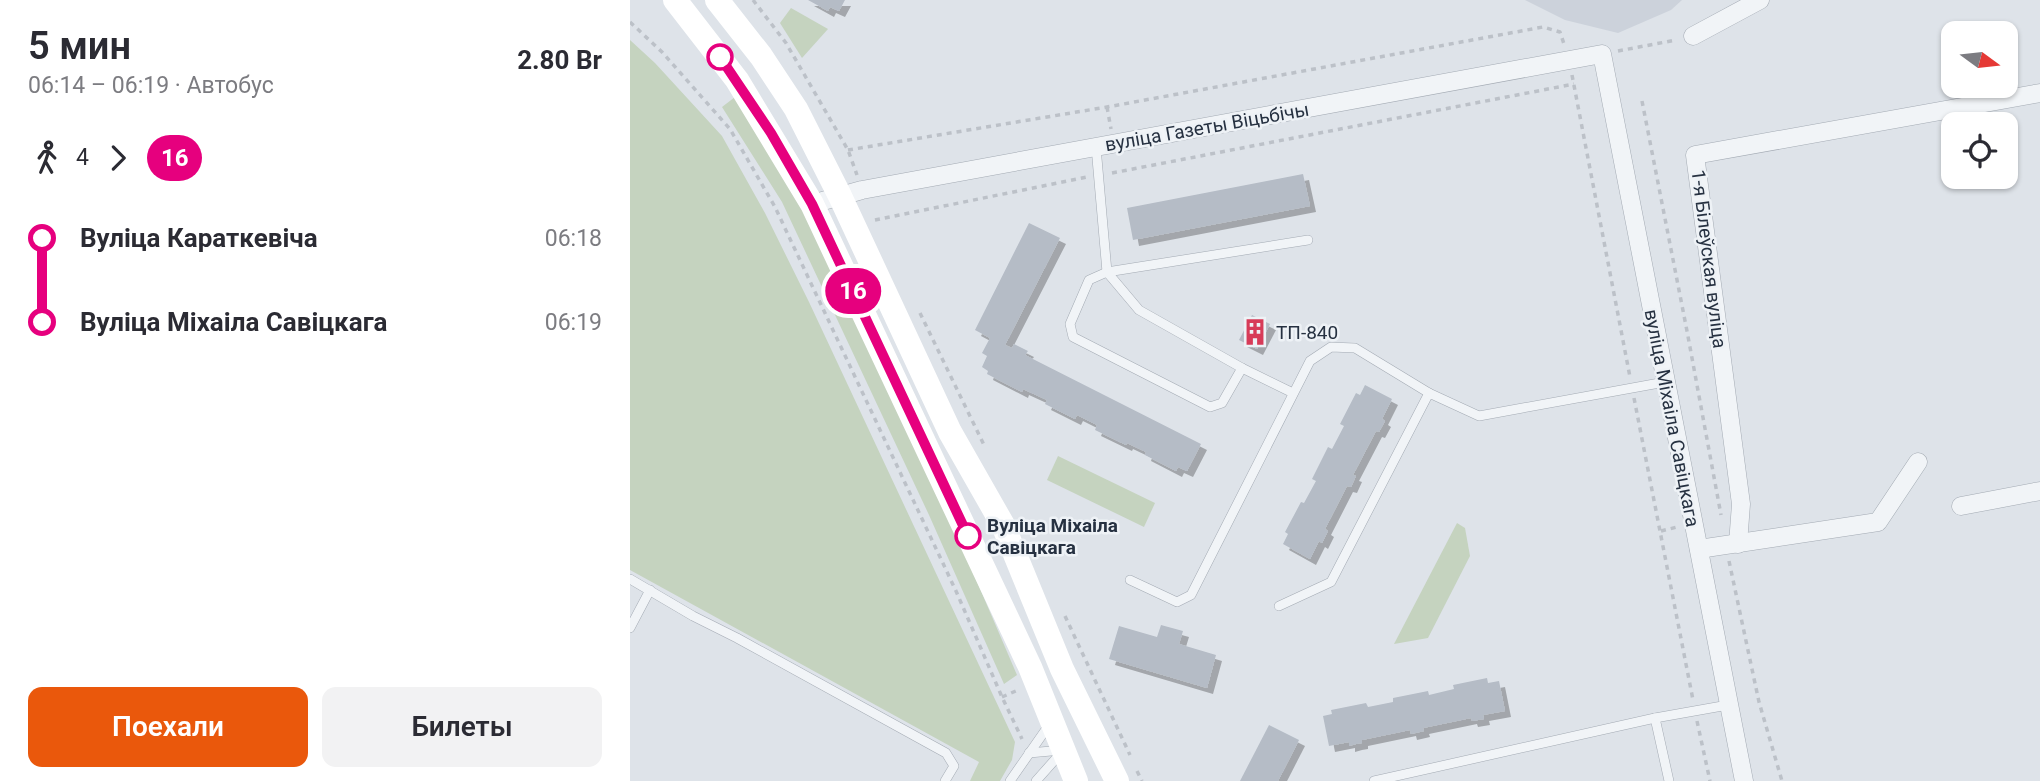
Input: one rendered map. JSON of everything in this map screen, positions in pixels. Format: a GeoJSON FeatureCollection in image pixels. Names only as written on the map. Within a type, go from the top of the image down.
{"type":"FeatureCollection","features":[{"type":"Feature","properties":{"kind":"main road"},"geometry":{"type":"LineString","coordinates":[[675,0],[737,80],[812,204],[1030,667],[1076,781]]}},
{"type":"Feature","properties":{"kind":"main road"},"geometry":{"type":"LineString","coordinates":[[717,0],[761,56],[851,193],[950,432],[1003,525],[1062,669],[1093,733],[1127,775]]}},
{"type":"Feature","properties":{"kind":"main road"},"geometry":{"type":"LineString","coordinates":[[1064,750],[1093,733]]}},
{"type":"Feature","properties":{"kind":"street"},"geometry":{"type":"LineString","coordinates":[[1693,36],[1760,0]]}},
{"type":"Feature","properties":{"kind":"street","name":"вуліца Газеты Віцьбічы"},"geometry":{"type":"LineString","coordinates":[[812,204],[851,193],[1602,54]]}},
{"type":"Feature","properties":{"kind":"street","name":"вуліца Міхаіла Савіцкага"},"geometry":{"type":"LineString","coordinates":[[1602,54],[1744,781]]}},
{"type":"Feature","properties":{"kind":"street","name":"1-я Білеўская вуліца"},"geometry":{"type":"LineString","coordinates":[[1732,545],[1741,504],[1695,155],[2040,93]]}},
{"type":"Feature","properties":{"kind":"street"},"geometry":{"type":"LineString","coordinates":[[1699,549],[1878,522],[1918,462]]}},
{"type":"Feature","properties":{"kind":"street"},"geometry":{"type":"LineString","coordinates":[[1961,506],[2040,491]]}},
{"type":"Feature","properties":{"kind":"lane"},"geometry":{"type":"LineString","coordinates":[[1096,147],[1107,272],[1139,310],[1242,368],[1293,393]]}},
{"type":"Feature","properties":{"kind":"lane"},"geometry":{"type":"LineString","coordinates":[[1242,368],[1222,403],[1210,407],[1073,337],[1070,324],[1088,280],[1107,272],[1308,240]]}},
{"type":"Feature","properties":{"kind":"lane"},"geometry":{"type":"LineString","coordinates":[[1130,580],[1177,602],[1191,595],[1310,361],[1331,347],[1355,348],[1429,393],[1479,416],[1665,382]]}},
{"type":"Feature","properties":{"kind":"lane"},"geometry":{"type":"LineString","coordinates":[[1279,606],[1331,582],[1429,393]]}},
{"type":"Feature","properties":{"kind":"lane"},"geometry":{"type":"LineString","coordinates":[[630,579],[946,754],[954,766],[945,781]]}},
{"type":"Feature","properties":{"kind":"lane"},"geometry":{"type":"LineString","coordinates":[[630,628],[650,590]]}},
{"type":"Feature","properties":{"kind":"lane"},"geometry":{"type":"LineString","coordinates":[[1374,781],[1655,718],[1728,705]]}},
{"type":"Feature","properties":{"kind":"lane"},"geometry":{"type":"LineString","coordinates":[[1655,718],[1669,781]]}},
{"type":"Feature","properties":{"kind":"lane"},"geometry":{"type":"LineString","coordinates":[[1010,781],[1052,720]]}},
{"type":"Feature","properties":{"kind":"lane"},"geometry":{"type":"LineString","coordinates":[[1029,753],[1064,750]]}},
{"type":"Feature","properties":{"kind":"lane"},"geometry":{"type":"LineString","coordinates":[[1036,781],[1064,750]]}},
{"type":"Feature","properties":{"kind":"path"},"geometry":{"type":"LineString","coordinates":[[753,0],[786,43],[848,150],[851,193],[875,220],[1098,174],[1574,84]]}},
{"type":"Feature","properties":{"kind":"path"},"geometry":{"type":"LineString","coordinates":[[630,22],[662,51],[730,129],[775,206],[1029,753]]}},
{"type":"Feature","properties":{"kind":"path"},"geometry":{"type":"LineString","coordinates":[[848,150],[1107,107],[1543,27],[1560,32],[1574,84],[1710,781]]}},
{"type":"Feature","properties":{"kind":"path"},"geometry":{"type":"LineString","coordinates":[[1602,54],[1693,36]]}},
{"type":"Feature","properties":{"kind":"path"},"geometry":{"type":"LineString","coordinates":[[1642,102],[1732,545],[1759,702],[1782,781]]}},
{"type":"Feature","properties":{"kind":"path"},"geometry":{"type":"LineString","coordinates":[[1107,107],[1111,129]]}},
{"type":"Feature","properties":{"kind":"path"},"geometry":{"type":"LineString","coordinates":[[917,307],[989,454]]}},
{"type":"Feature","properties":{"kind":"path"},"geometry":{"type":"LineString","coordinates":[[1063,611],[1131,757]]}},
{"type":"Feature","properties":{"kind":"path"},"geometry":{"type":"LineString","coordinates":[[1002,697],[1027,686]]}},
{"type":"Feature","properties":{"kind":"path"},"geometry":{"type":"LineString","coordinates":[[1127,775],[1142,781]]}},
{"type":"Feature","properties":{"kind":"shaded area"},"geometry":{"type":"Polygon","coordinates":[[[1525,0],[1682,0],[1671,10],[1618,33],[1565,20],[1525,0]]]}},
{"type":"Feature","properties":{"kind":"green space"},"geometry":{"type":"Polygon","coordinates":[[[791,8],[828,29],[802,58],[780,23],[791,8]]]}},
{"type":"Feature","properties":{"kind":"green space"},"geometry":{"type":"Polygon","coordinates":[[[630,40],[655,63],[722,136],[765,213],[1015,742],[1012,760],[1000,781],[970,781],[979,762],[630,570],[630,40]]]}},
{"type":"Feature","properties":{"kind":"green space"},"geometry":{"type":"Polygon","coordinates":[[[735,97],[798,194],[945,507],[1017,675],[1004,684],[929,515],[782,202],[722,107],[735,97]]]}},
{"type":"Feature","properties":{"kind":"green space"},"geometry":{"type":"Polygon","coordinates":[[[1058,456],[1155,503],[1144,527],[1047,480],[1058,456]]]}},
{"type":"Feature","properties":{"kind":"green space"},"geometry":{"type":"Polygon","coordinates":[[[1457,523],[1465,528],[1470,556],[1428,638],[1394,644],[1457,523]]]}},
{"type":"Feature","properties":{"kind":"building"},"geometry":{"type":"Polygon","coordinates":[[[808,0],[845,0],[839,11],[830,7],[828,11],[808,0]]]}},
{"type":"Feature","properties":{"kind":"building"},"geometry":{"type":"Polygon","coordinates":[[[1303,174],[1310,206],[1133,240],[1127,208],[1303,174]]]}},
{"type":"Feature","properties":{"kind":"building"},"geometry":{"type":"Polygon","coordinates":[[[1029,223],[1060,238],[1005,345],[1012,348],[1014,344],[1028,351],[1025,355],[1201,444],[1187,471],[1178,467],[1176,471],[1145,455],[1146,452],[1095,430],[1097,425],[1077,415],[1075,419],[1045,404],[1047,400],[1023,389],[1022,392],[987,374],[988,371],[982,367],[987,356],[982,353],[990,338],[975,330],[1029,223]]]}},
{"type":"Feature","properties":{"kind":"building","name":"ТП-840"},"geometry":{"type":"Polygon","coordinates":[[[1252,315],[1270,324],[1257,349],[1239,340],[1252,315]]]}},
{"type":"Feature","properties":{"kind":"building"},"geometry":{"type":"Polygon","coordinates":[[[1365,385],[1392,399],[1382,419],[1385,421],[1379,432],[1376,431],[1353,475],[1356,476],[1351,487],[1347,486],[1325,529],[1328,531],[1322,543],[1319,541],[1310,559],[1283,544],[1288,534],[1285,532],[1316,481],[1312,479],[1328,447],[1332,449],[1344,426],[1340,424],[1356,393],[1360,395],[1365,385]]]}},
{"type":"Feature","properties":{"kind":"building"},"geometry":{"type":"Polygon","coordinates":[[[1161,625],[1183,631],[1179,644],[1216,655],[1207,688],[1109,659],[1119,626],[1157,637],[1161,625]]]}},
{"type":"Feature","properties":{"kind":"building"},"geometry":{"type":"Polygon","coordinates":[[[1487,678],[1488,683],[1499,681],[1505,711],[1483,715],[1484,719],[1472,721],[1471,718],[1423,728],[1424,731],[1411,734],[1410,730],[1362,740],[1362,743],[1349,746],[1349,742],[1329,746],[1323,716],[1332,714],[1331,710],[1366,703],[1368,707],[1393,702],[1393,698],[1428,691],[1429,695],[1454,689],[1453,685],[1487,678]]]}},
{"type":"Feature","properties":{"kind":"building"},"geometry":{"type":"Polygon","coordinates":[[[1269,725],[1299,740],[1278,781],[1240,781],[1269,725]]]}},
{"type":"Feature","properties":{"kind":"bus line","name":"16"},"geometry":{"type":"LineString","coordinates":[[720,57],[771,133],[812,204],[968,536]]}},
{"type":"Feature","properties":{"kind":"place","name":"ТП-840"},"geometry":{"type":"Point","coordinates":[1255,332]}},
{"type":"Feature","properties":{"kind":"place","name":"Вуліца Міхаіла Савіцкага"},"geometry":{"type":"Point","coordinates":[968,536]}}]}
